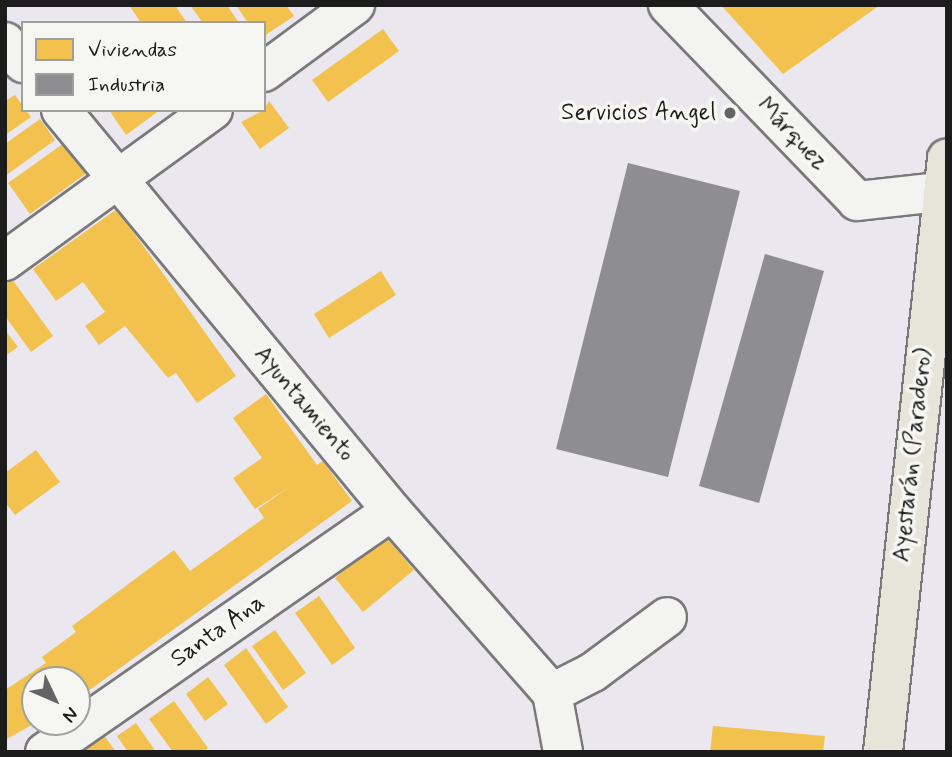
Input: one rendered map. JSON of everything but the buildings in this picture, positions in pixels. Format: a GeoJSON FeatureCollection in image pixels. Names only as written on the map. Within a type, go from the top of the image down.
{"type":"FeatureCollection","features":[{"type":"Feature","properties":{"kind":"main road","name":"Ayestarán (Paradero)"},"geometry":{"type":"LineString","coordinates":[[883,752],[945,180]]}},
{"type":"Feature","properties":{"kind":"street"},"geometry":{"type":"LineString","coordinates":[[266,71],[355,5]]}},
{"type":"Feature","properties":{"kind":"street","name":"Márquez"},"geometry":{"type":"LineString","coordinates":[[668,5],[857,201],[945,180]]}},
{"type":"Feature","properties":{"kind":"street"},"geometry":{"type":"LineString","coordinates":[[5,42],[21,61]]}},
{"type":"Feature","properties":{"kind":"street","name":"Ayuntamiento"},"geometry":{"type":"LineString","coordinates":[[63,112],[392,511],[552,694]]}},
{"type":"Feature","properties":{"kind":"street"},"geometry":{"type":"LineString","coordinates":[[5,261],[210,112]]}},
{"type":"Feature","properties":{"kind":"street","name":"Santa Ana"},"geometry":{"type":"LineString","coordinates":[[45,752],[392,511]]}},
{"type":"Feature","properties":{"kind":"street"},"geometry":{"type":"LineString","coordinates":[[563,752],[552,694],[593,672],[667,617]]}},
{"type":"Feature","properties":{"kind":"place","name":"Servicios Angel"},"geometry":{"type":"Point","coordinates":[730,113]}}]}
